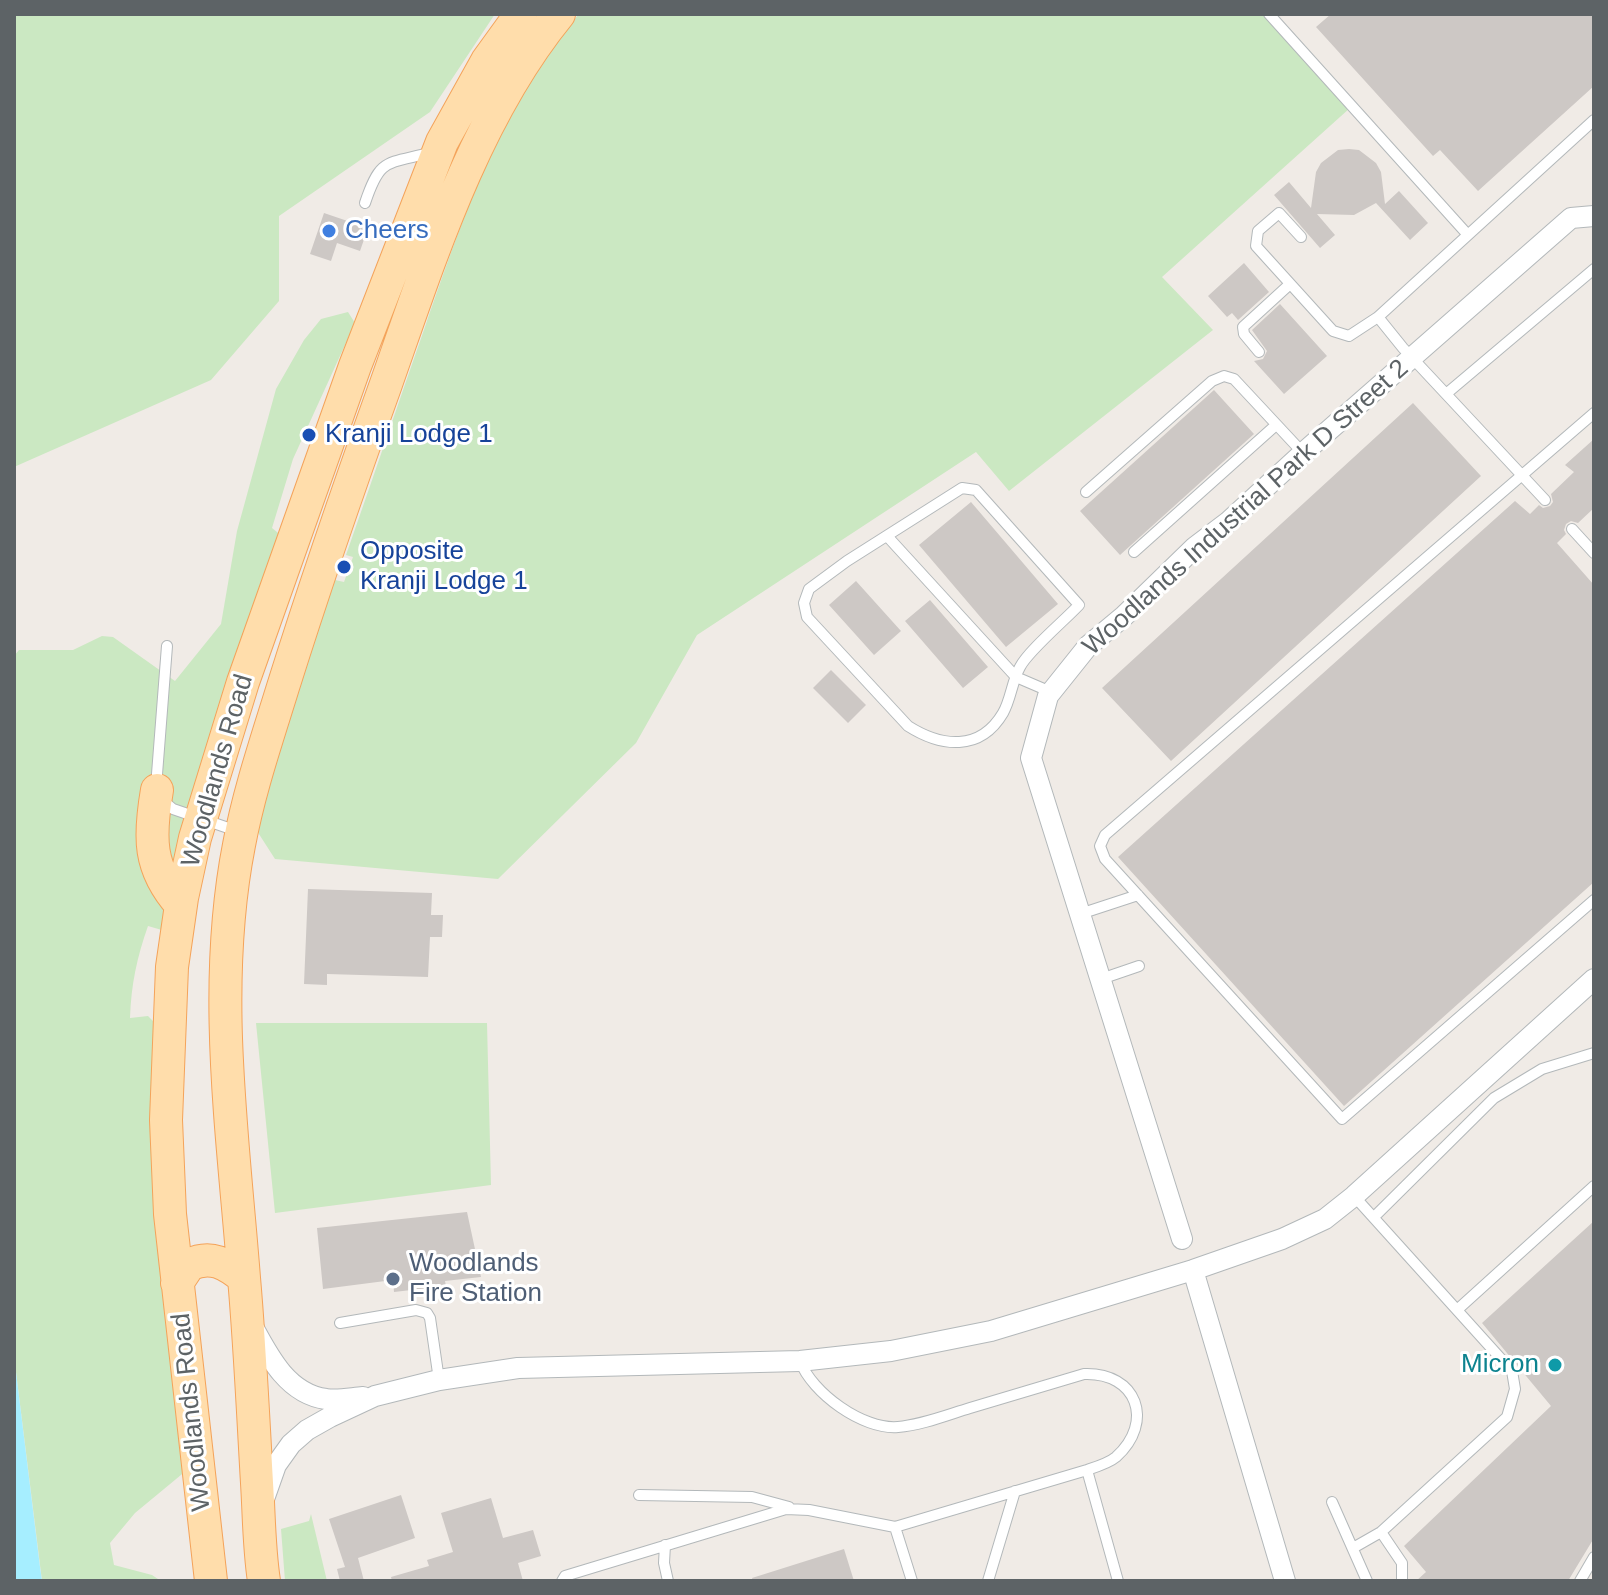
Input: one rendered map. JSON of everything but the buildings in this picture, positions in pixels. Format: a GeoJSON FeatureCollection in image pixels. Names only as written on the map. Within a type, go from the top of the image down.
{"type":"FeatureCollection","features":[{"type":"Feature","properties":{"kind":"main road","name":"Woodlands Road"},"geometry":{"type":"LineString","coordinates":[[211,1581],[170,1214],[166,1120],[172,967],[181,905],[201,818],[243,682],[325,445],[439,151],[487,61],[521,14]]}},
{"type":"Feature","properties":{"kind":"main road","name":"Woodlands Road"},"geometry":{"type":"LineString","coordinates":[[264,1581],[225,1020],[226,960],[241,833],[317,578],[447,221],[479,143],[502,99],[527,57],[559,14]]}},
{"type":"Feature","properties":{"kind":"main road"},"geometry":{"type":"LineString","coordinates":[[157,790],[151,824],[153,855],[156,868],[181,905]]}},
{"type":"Feature","properties":{"kind":"main road"},"geometry":{"type":"LineString","coordinates":[[177,1283],[189,1265],[210,1260],[225,1263],[244,1278]]}},
{"type":"Feature","properties":{"kind":"street"},"geometry":{"type":"LineString","coordinates":[[1571,218],[1594,216]]}},
{"type":"Feature","properties":{"kind":"street","name":"Woodlands Industrial Park D Street 2"},"geometry":{"type":"LineString","coordinates":[[1182,1239],[1031,758],[1051,692],[1088,646],[1124,616],[1186,554],[1228,522],[1571,218]]}},
{"type":"Feature","properties":{"kind":"street"},"geometry":{"type":"LineString","coordinates":[[247,1316],[267,1354],[294,1386],[327,1400],[375,1396],[439,1380],[518,1368],[800,1361],[891,1351],[991,1331],[1193,1270],[1282,1239],[1325,1219],[1594,979]]}},
{"type":"Feature","properties":{"kind":"street"},"geometry":{"type":"LineString","coordinates":[[1193,1270],[1285,1581]]}},
{"type":"Feature","properties":{"kind":"street"},"geometry":{"type":"LineString","coordinates":[[259,1514],[276,1465],[291,1444],[319,1424],[375,1396]]}},
{"type":"Feature","properties":{"kind":"lane"},"geometry":{"type":"LineString","coordinates":[[1269,14],[1468,235]]}},
{"type":"Feature","properties":{"kind":"lane"},"geometry":{"type":"LineString","coordinates":[[1301,237],[1279,213],[1258,231],[1255,239],[1256,246],[1339,335],[1349,336],[1378,317],[1594,120]]}},
{"type":"Feature","properties":{"kind":"lane"},"geometry":{"type":"LineString","coordinates":[[365,203],[374,174],[389,163],[439,151]]}},
{"type":"Feature","properties":{"kind":"lane"},"geometry":{"type":"LineString","coordinates":[[1571,218],[1594,207]]}},
{"type":"Feature","properties":{"kind":"lane"},"geometry":{"type":"LineString","coordinates":[[1446,394],[1594,269]]}},
{"type":"Feature","properties":{"kind":"lane"},"geometry":{"type":"LineString","coordinates":[[1259,352],[1244,334],[1243,327],[1290,284]]}},
{"type":"Feature","properties":{"kind":"lane"},"geometry":{"type":"LineString","coordinates":[[1378,317],[1545,500]]}},
{"type":"Feature","properties":{"kind":"lane"},"geometry":{"type":"LineString","coordinates":[[1086,492],[1212,381],[1224,376],[1234,379],[1303,453]]}},
{"type":"Feature","properties":{"kind":"lane"},"geometry":{"type":"LineString","coordinates":[[1594,413],[1105,835],[1100,846],[1105,859],[1342,1119],[1594,900]]}},
{"type":"Feature","properties":{"kind":"lane"},"geometry":{"type":"LineString","coordinates":[[1134,552],[1276,425]]}},
{"type":"Feature","properties":{"kind":"lane"},"geometry":{"type":"LineString","coordinates":[[962,488],[976,490],[1079,605],[1020,666],[1016,677],[1004,712],[990,731],[961,744],[927,738],[908,726],[807,617],[804,603],[809,589],[962,488]]}},
{"type":"Feature","properties":{"kind":"lane"},"geometry":{"type":"LineString","coordinates":[[1572,529],[1594,553]]}},
{"type":"Feature","properties":{"kind":"lane"},"geometry":{"type":"LineString","coordinates":[[887,536],[1016,677],[1051,692]]}},
{"type":"Feature","properties":{"kind":"lane"},"geometry":{"type":"LineString","coordinates":[[167,646],[157,790],[165,805],[241,833]]}},
{"type":"Feature","properties":{"kind":"lane"},"geometry":{"type":"LineString","coordinates":[[1080,914],[1138,895]]}},
{"type":"Feature","properties":{"kind":"lane"},"geometry":{"type":"LineString","coordinates":[[1101,979],[1139,966]]}},
{"type":"Feature","properties":{"kind":"lane"},"geometry":{"type":"LineString","coordinates":[[1374,1217],[1494,1098],[1542,1069],[1592,1056]]}},
{"type":"Feature","properties":{"kind":"lane"},"geometry":{"type":"LineString","coordinates":[[1457,1310],[1594,1186]]}},
{"type":"Feature","properties":{"kind":"lane"},"geometry":{"type":"LineString","coordinates":[[1353,1548],[1381,1532],[1507,1417],[1515,1389],[1512,1371],[1354,1196]]}},
{"type":"Feature","properties":{"kind":"lane"},"geometry":{"type":"LineString","coordinates":[[340,1323],[416,1310],[427,1313],[439,1380]]}},
{"type":"Feature","properties":{"kind":"lane"},"geometry":{"type":"LineString","coordinates":[[639,1495],[752,1497],[895,1527],[1087,1470],[1114,1459],[1131,1439],[1136,1420],[1135,1402],[1128,1388],[1115,1378],[1100,1373],[1084,1374],[932,1420],[896,1428],[875,1425],[844,1410],[816,1387],[806,1376],[800,1361]]}},
{"type":"Feature","properties":{"kind":"lane"},"geometry":{"type":"LineString","coordinates":[[1087,1470],[1118,1581]]}},
{"type":"Feature","properties":{"kind":"lane"},"geometry":{"type":"LineString","coordinates":[[988,1581],[1015,1491]]}},
{"type":"Feature","properties":{"kind":"lane"},"geometry":{"type":"LineString","coordinates":[[1332,1502],[1367,1581]]}},
{"type":"Feature","properties":{"kind":"lane"},"geometry":{"type":"LineString","coordinates":[[562,1581],[565,1576],[761,1515],[798,1509]]}},
{"type":"Feature","properties":{"kind":"lane"},"geometry":{"type":"LineString","coordinates":[[895,1527],[912,1581]]}},
{"type":"Feature","properties":{"kind":"lane"},"geometry":{"type":"LineString","coordinates":[[1381,1532],[1402,1563],[1402,1581]]}},
{"type":"Feature","properties":{"kind":"lane"},"geometry":{"type":"LineString","coordinates":[[665,1545],[664,1563],[668,1581]]}},
{"type":"Feature","properties":{"kind":"lane"},"geometry":{"type":"LineString","coordinates":[[1580,1581],[1594,1557]]}},
{"type":"Feature","properties":{"kind":"green space"},"geometry":{"type":"Polygon","coordinates":[[[14,14],[495,14],[430,112],[279,216],[279,301],[211,380],[14,467],[14,14]]]}},
{"type":"Feature","properties":{"kind":"green space"},"geometry":{"type":"Polygon","coordinates":[[[579,14],[1265,14],[1350,108],[1162,277],[1213,330],[1009,491],[976,452],[697,635],[636,743],[498,879],[275,859],[257,831],[294,694],[335,580],[344,582],[353,557],[346,555],[455,243],[507,120],[552,46],[579,14]]]}},
{"type":"Feature","properties":{"kind":"green space"},"geometry":{"type":"Polygon","coordinates":[[[348,312],[355,323],[293,459],[272,528],[282,536],[172,933],[148,926],[133,983],[130,1018],[148,1016],[158,1026],[187,1470],[135,1513],[110,1543],[114,1565],[152,1575],[161,1581],[42,1581],[14,1356],[14,656],[19,650],[73,650],[102,636],[113,637],[175,681],[221,624],[237,531],[276,389],[304,340],[321,319],[348,312]]]}},
{"type":"Feature","properties":{"kind":"green space"},"geometry":{"type":"Polygon","coordinates":[[[256,1023],[487,1023],[491,1185],[275,1213],[256,1023]]]}},
{"type":"Feature","properties":{"kind":"green space"},"geometry":{"type":"Polygon","coordinates":[[[311,1514],[327,1581],[285,1581],[281,1529],[309,1521],[311,1514]]]}},
{"type":"Feature","properties":{"kind":"water"},"geometry":{"type":"Polygon","coordinates":[[[14,1356],[40,1567],[42,1581],[14,1581],[14,1356]]]}},
{"type":"Feature","properties":{"kind":"place","name":"Cheers"},"geometry":{"type":"Point","coordinates":[329,231]}},
{"type":"Feature","properties":{"kind":"place","name":"Kranji Lodge 1"},"geometry":{"type":"Point","coordinates":[309,435]}},
{"type":"Feature","properties":{"kind":"place","name":"Opposite Kranji Lodge 1"},"geometry":{"type":"Point","coordinates":[344,567]}},
{"type":"Feature","properties":{"kind":"place","name":"Woodlands Fire Station"},"geometry":{"type":"Point","coordinates":[393,1279]}},
{"type":"Feature","properties":{"kind":"place","name":"Micron"},"geometry":{"type":"Point","coordinates":[1555,1365]}}]}
